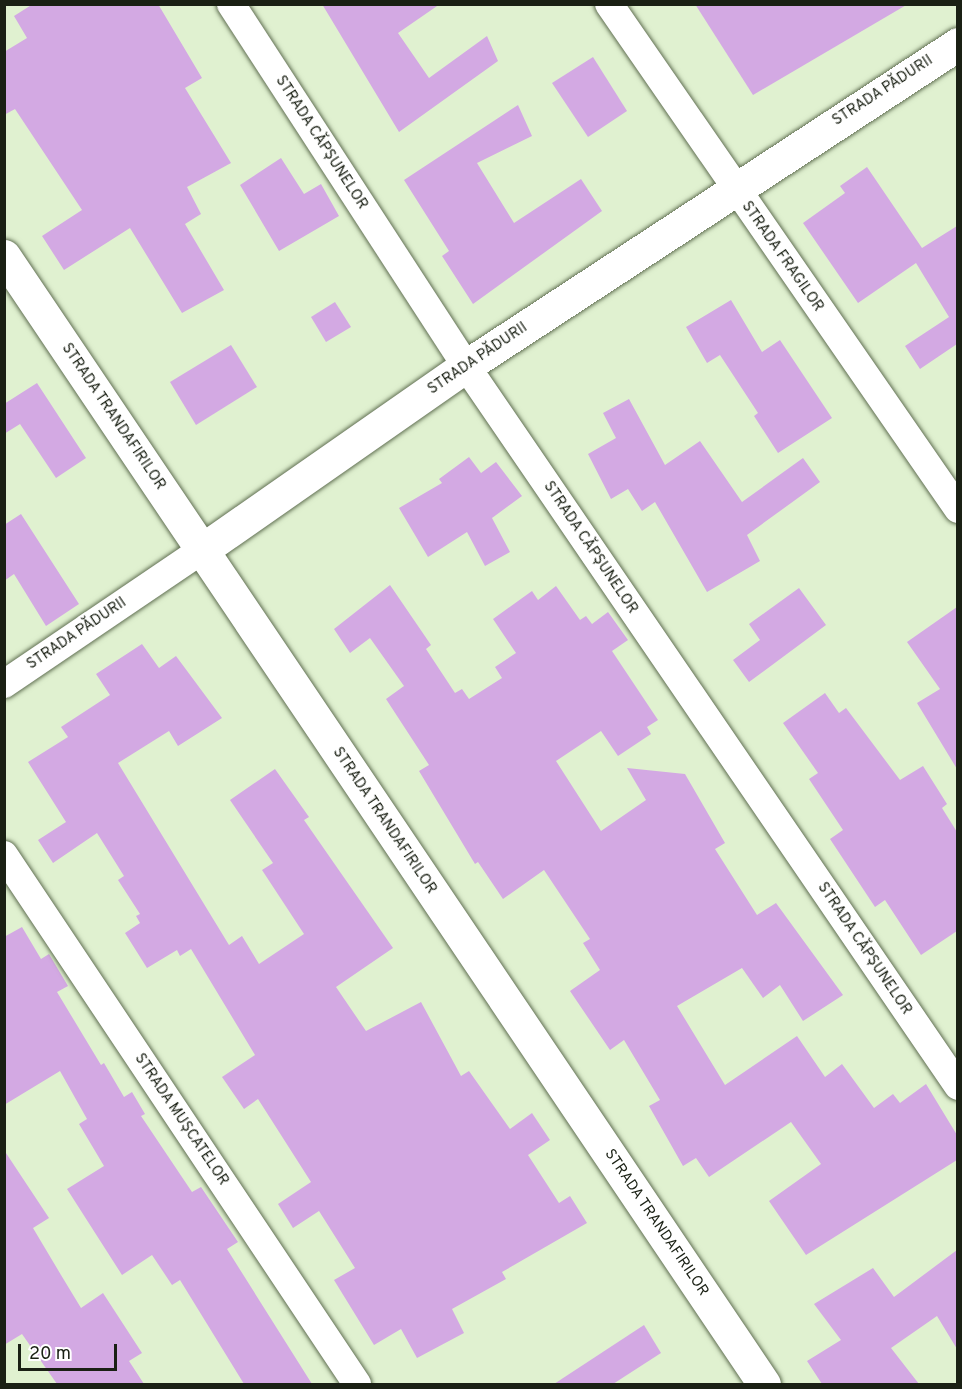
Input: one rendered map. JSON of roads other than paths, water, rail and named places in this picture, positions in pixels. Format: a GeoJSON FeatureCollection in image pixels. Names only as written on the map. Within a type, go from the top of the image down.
{"type":"FeatureCollection","features":[{"type":"Feature","properties":{"kind":"street","name":"STRADA CĂPȘUNELOR"},"geometry":{"type":"LineString","coordinates":[[231,4],[466,366],[957,1086]]}},
{"type":"Feature","properties":{"kind":"street","name":"STRADA FRAGILOR"},"geometry":{"type":"LineString","coordinates":[[609,4],[957,509]]}},
{"type":"Feature","properties":{"kind":"street","name":"STRADA PĂDURII"},"geometry":{"type":"LineString","coordinates":[[4,684],[202,550],[466,366],[734,188],[957,44]]}},
{"type":"Feature","properties":{"kind":"street","name":"STRADA TRANDAFIRILOR"},"geometry":{"type":"LineString","coordinates":[[4,256],[764,1384]]}},
{"type":"Feature","properties":{"kind":"street","name":"STRADA MUȘCATELOR"},"geometry":{"type":"LineString","coordinates":[[4,855],[357,1384]]}}]}
